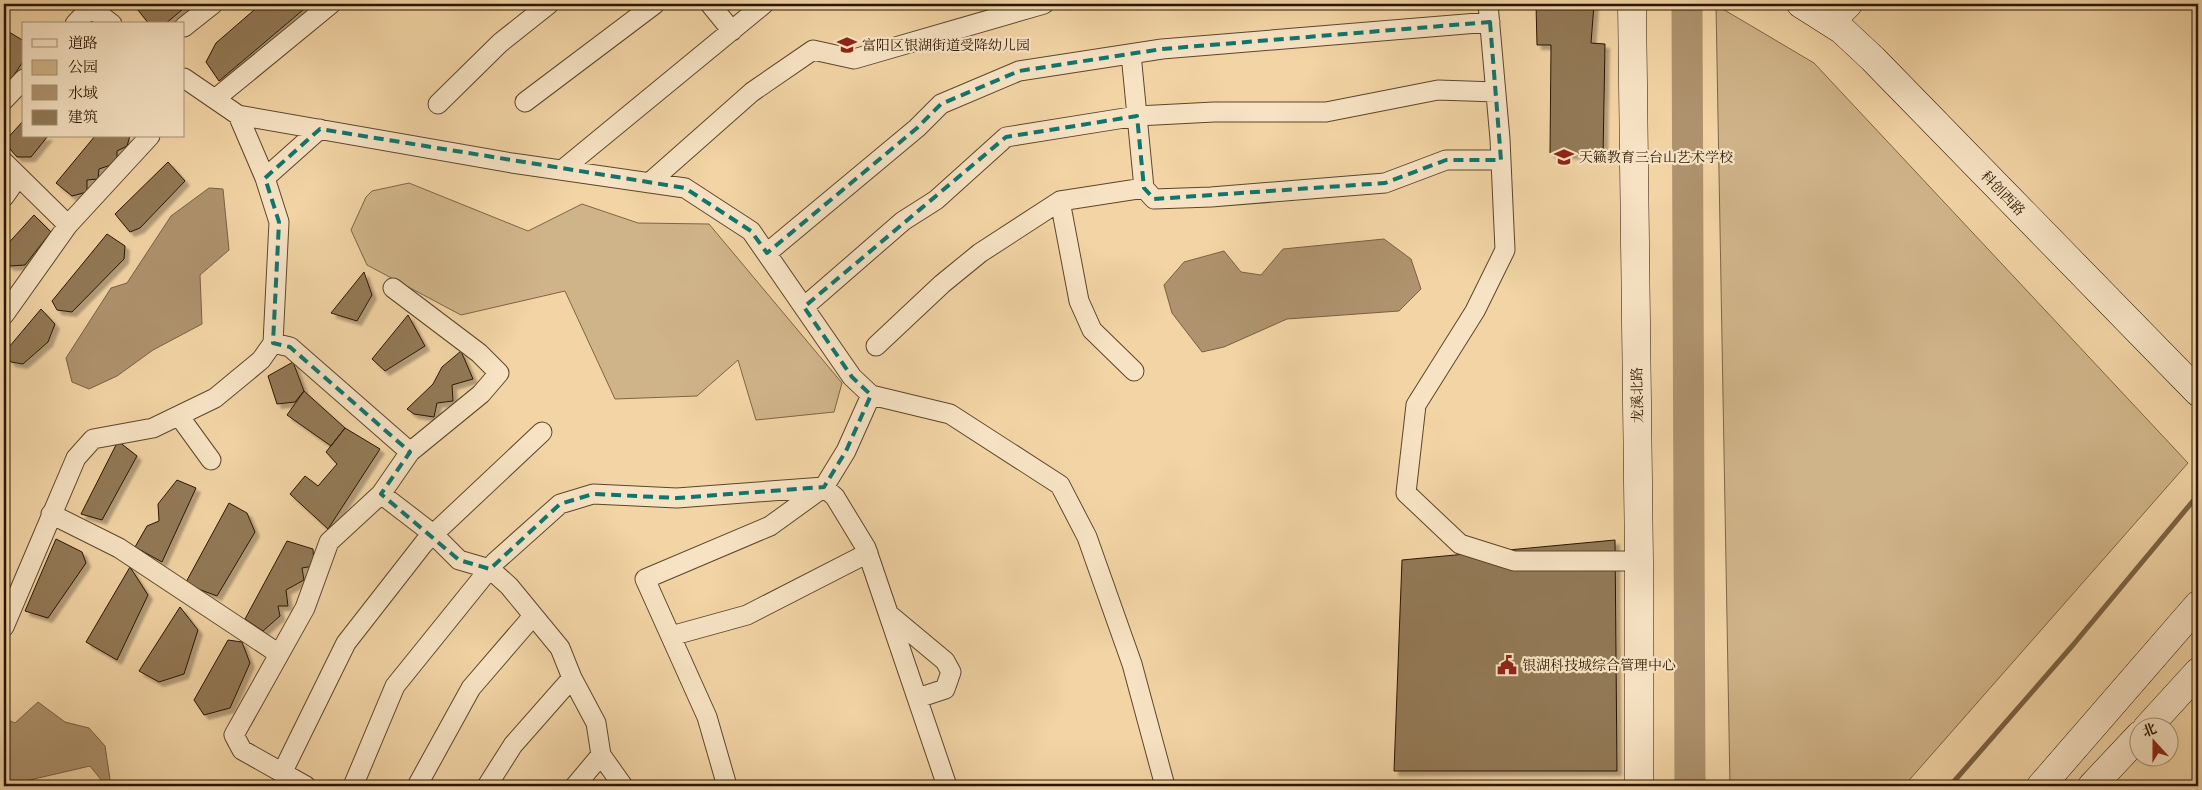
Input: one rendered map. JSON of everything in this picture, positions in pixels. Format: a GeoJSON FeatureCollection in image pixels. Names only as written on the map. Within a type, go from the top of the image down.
{"type":"FeatureCollection","features":[{"type":"Feature","properties":{"kind":"street"},"geometry":{"type":"LineString","coordinates":[[185,27],[213,4]]}},
{"type":"Feature","properties":{"kind":"street"},"geometry":{"type":"LineString","coordinates":[[215,100],[331,4]]}},
{"type":"Feature","properties":{"kind":"street"},"geometry":{"type":"LineString","coordinates":[[438,104],[500,43],[549,4]]}},
{"type":"Feature","properties":{"kind":"street"},"geometry":{"type":"LineString","coordinates":[[526,102],[655,4]]}},
{"type":"Feature","properties":{"kind":"street"},"geometry":{"type":"LineString","coordinates":[[710,4],[732,31]]}},
{"type":"Feature","properties":{"kind":"street"},"geometry":{"type":"LineString","coordinates":[[562,170],[764,4]]}},
{"type":"Feature","properties":{"kind":"street"},"geometry":{"type":"LineString","coordinates":[[649,182],[752,92],[813,50],[854,59],[1044,4]]}},
{"type":"Feature","properties":{"kind":"street","name":"龙溪北路"},"geometry":{"type":"LineString","coordinates":[[1632,4],[1639,561],[1639,786]]}},
{"type":"Feature","properties":{"kind":"street","name":"科创西路"},"geometry":{"type":"LineString","coordinates":[[1801,4],[1842,30],[1873,60],[2198,392]]}},
{"type":"Feature","properties":{"kind":"street","name":"科创西路"},"geometry":{"type":"LineString","coordinates":[[1841,6],[2198,369]]}},
{"type":"Feature","properties":{"kind":"street"},"geometry":{"type":"LineString","coordinates":[[79,22],[100,10]]}},
{"type":"Feature","properties":{"kind":"street"},"geometry":{"type":"LineString","coordinates":[[767,253],[917,128],[941,104],[1019,71],[1172,48],[1489,13],[1501,160],[1505,250],[1476,311],[1416,405],[1406,493],[1460,544],[1514,560],[1639,561]]}},
{"type":"Feature","properties":{"kind":"street"},"geometry":{"type":"LineString","coordinates":[[1131,54],[1144,188],[1154,199],[1211,197],[1385,183],[1446,160],[1501,160]]}},
{"type":"Feature","properties":{"kind":"street"},"geometry":{"type":"LineString","coordinates":[[185,79],[238,115],[562,170],[685,188],[752,231],[852,377],[871,395],[950,414],[1060,485],[1087,537],[1129,655],[1165,786]]}},
{"type":"Feature","properties":{"kind":"street"},"geometry":{"type":"LineString","coordinates":[[4,100],[22,80]]}},
{"type":"Feature","properties":{"kind":"street"},"geometry":{"type":"LineString","coordinates":[[804,307],[903,221],[936,200],[1006,137],[1137,116],[1214,112],[1326,112],[1438,90],[1496,92]]}},
{"type":"Feature","properties":{"kind":"street"},"geometry":{"type":"LineString","coordinates":[[4,628],[76,458],[93,439],[153,428],[215,398],[261,360],[273,343],[279,222],[265,178],[238,115]]}},
{"type":"Feature","properties":{"kind":"street"},"geometry":{"type":"LineString","coordinates":[[265,178],[320,130]]}},
{"type":"Feature","properties":{"kind":"street"},"geometry":{"type":"LineString","coordinates":[[4,315],[68,225],[148,138]]}},
{"type":"Feature","properties":{"kind":"street"},"geometry":{"type":"LineString","coordinates":[[4,162],[68,225]]}},
{"type":"Feature","properties":{"kind":"street"},"geometry":{"type":"LineString","coordinates":[[4,197],[18,176]]}},
{"type":"Feature","properties":{"kind":"street"},"geometry":{"type":"LineString","coordinates":[[876,346],[942,284],[980,253],[1060,201],[1144,188]]}},
{"type":"Feature","properties":{"kind":"street"},"geometry":{"type":"LineString","coordinates":[[1060,201],[1078,301],[1092,330],[1134,371]]}},
{"type":"Feature","properties":{"kind":"street"},"geometry":{"type":"LineString","coordinates":[[306,786],[242,750],[234,735],[305,608],[329,542],[381,494],[410,452],[482,394],[499,373],[479,353],[393,288]]}},
{"type":"Feature","properties":{"kind":"street"},"geometry":{"type":"LineString","coordinates":[[273,343],[290,347],[410,452]]}},
{"type":"Feature","properties":{"kind":"street"},"geometry":{"type":"LineString","coordinates":[[727,786],[707,717],[645,578],[770,526],[824,487],[846,451],[871,395]]}},
{"type":"Feature","properties":{"kind":"street"},"geometry":{"type":"LineString","coordinates":[[179,416],[211,460]]}},
{"type":"Feature","properties":{"kind":"street"},"geometry":{"type":"LineString","coordinates":[[282,773],[346,643],[424,543],[542,432]]}},
{"type":"Feature","properties":{"kind":"street"},"geometry":{"type":"LineString","coordinates":[[353,786],[396,686],[495,562],[560,504],[593,494],[677,498],[824,487],[835,497],[868,553],[947,786]]}},
{"type":"Feature","properties":{"kind":"street"},"geometry":{"type":"LineString","coordinates":[[381,494],[433,534],[459,560],[490,569],[509,586],[560,648],[572,678],[596,723],[601,755],[623,786]]}},
{"type":"Feature","properties":{"kind":"street"},"geometry":{"type":"LineString","coordinates":[[52,514],[118,548],[279,654]]}},
{"type":"Feature","properties":{"kind":"street"},"geometry":{"type":"LineString","coordinates":[[671,636],[747,615],[868,553]]}},
{"type":"Feature","properties":{"kind":"street"},"geometry":{"type":"LineString","coordinates":[[2041,786],[2198,605]]}},
{"type":"Feature","properties":{"kind":"street"},"geometry":{"type":"LineString","coordinates":[[890,615],[945,661],[951,672],[945,689],[918,698]]}},
{"type":"Feature","properties":{"kind":"street"},"geometry":{"type":"LineString","coordinates":[[417,786],[471,688],[533,616]]}},
{"type":"Feature","properties":{"kind":"street"},"geometry":{"type":"LineString","coordinates":[[2156,718],[2198,672]]}},
{"type":"Feature","properties":{"kind":"street"},"geometry":{"type":"LineString","coordinates":[[487,786],[513,745],[572,678]]}},
{"type":"Feature","properties":{"kind":"street"},"geometry":{"type":"LineString","coordinates":[[2092,786],[2130,746]]}},
{"type":"Feature","properties":{"kind":"street"},"geometry":{"type":"LineString","coordinates":[[575,786],[601,755]]}},
{"type":"Feature","properties":{"kind":"highlighted area"},"geometry":{"type":"Polygon","coordinates":[[[1490,22],[1501,160],[1446,160],[1385,183],[1154,199],[1144,188],[1137,116],[1006,137],[804,307],[852,377],[871,395],[846,451],[824,487],[677,498],[593,494],[560,504],[490,569],[459,560],[381,494],[410,452],[290,347],[273,343],[279,222],[265,178],[320,129],[685,188],[751,231],[767,253],[917,128],[941,104],[1019,71],[1162,49],[1490,22]]]}},
{"type":"Feature","properties":{"kind":"green space"},"geometry":{"type":"Polygon","coordinates":[[[1716,5],[1814,63],[2188,463],[1904,786],[1730,786],[1716,5]]]}},
{"type":"Feature","properties":{"kind":"green space"},"geometry":{"type":"Polygon","coordinates":[[[409,183],[528,231],[582,204],[638,223],[709,224],[842,383],[834,412],[756,420],[738,360],[697,396],[615,399],[565,291],[461,315],[367,265],[351,230],[366,197],[372,191],[409,183]]]}},
{"type":"Feature","properties":{"kind":"water"},"geometry":{"type":"Polygon","coordinates":[[[209,188],[223,189],[229,250],[200,275],[202,324],[153,350],[117,376],[89,389],[72,382],[66,358],[111,288],[127,283],[171,216],[209,188]]]}},
{"type":"Feature","properties":{"kind":"water"},"geometry":{"type":"Polygon","coordinates":[[[1384,239],[1411,259],[1421,289],[1399,311],[1287,319],[1224,347],[1202,352],[1172,313],[1164,285],[1184,262],[1224,251],[1241,272],[1261,275],[1283,249],[1384,239]]]}},
{"type":"Feature","properties":{"kind":"water"},"geometry":{"type":"Polygon","coordinates":[[[38,702],[65,722],[89,728],[105,746],[111,786],[106,786],[90,766],[4,786],[4,718],[15,723],[38,702]]]}},
{"type":"Feature","properties":{"kind":"building"},"geometry":{"type":"Polygon","coordinates":[[[189,4],[167,22],[147,22],[134,5],[189,4]]]}},
{"type":"Feature","properties":{"kind":"building"},"geometry":{"type":"Polygon","coordinates":[[[261,4],[310,4],[219,81],[206,62],[216,43],[261,4]]]}},
{"type":"Feature","properties":{"kind":"building"},"geometry":{"type":"Polygon","coordinates":[[[1536,4],[1594,4],[1591,43],[1605,44],[1603,156],[1550,153],[1551,45],[1537,45],[1536,4]]]}},
{"type":"Feature","properties":{"kind":"building"},"geometry":{"type":"Polygon","coordinates":[[[9,32],[22,40],[22,63],[4,90],[4,37],[9,32]]]}},
{"type":"Feature","properties":{"kind":"building"},"geometry":{"type":"Polygon","coordinates":[[[22,122],[22,138],[46,138],[31,157],[17,157],[4,142],[22,122]]]}},
{"type":"Feature","properties":{"kind":"building"},"geometry":{"type":"Polygon","coordinates":[[[93,138],[129,138],[127,146],[117,151],[117,163],[99,169],[98,179],[87,180],[87,192],[72,196],[56,183],[93,138]]]}},
{"type":"Feature","properties":{"kind":"building"},"geometry":{"type":"Polygon","coordinates":[[[168,162],[185,181],[140,228],[130,232],[115,214],[168,162]]]}},
{"type":"Feature","properties":{"kind":"building"},"geometry":{"type":"Polygon","coordinates":[[[34,215],[51,232],[25,265],[10,266],[4,261],[4,248],[34,215]]]}},
{"type":"Feature","properties":{"kind":"building"},"geometry":{"type":"Polygon","coordinates":[[[107,234],[125,246],[124,259],[72,312],[57,310],[52,301],[107,234]]]}},
{"type":"Feature","properties":{"kind":"building"},"geometry":{"type":"Polygon","coordinates":[[[364,272],[372,295],[357,321],[331,313],[364,272]]]}},
{"type":"Feature","properties":{"kind":"building"},"geometry":{"type":"Polygon","coordinates":[[[41,309],[55,324],[48,342],[23,364],[11,362],[4,353],[41,309]]]}},
{"type":"Feature","properties":{"kind":"building"},"geometry":{"type":"Polygon","coordinates":[[[408,315],[425,346],[385,371],[372,359],[408,315]]]}},
{"type":"Feature","properties":{"kind":"building"},"geometry":{"type":"Polygon","coordinates":[[[461,351],[473,379],[452,385],[453,401],[437,403],[434,417],[414,414],[407,409],[433,384],[442,367],[461,351]]]}},
{"type":"Feature","properties":{"kind":"building"},"geometry":{"type":"Polygon","coordinates":[[[293,362],[304,391],[295,402],[277,404],[268,376],[293,362]]]}},
{"type":"Feature","properties":{"kind":"building"},"geometry":{"type":"Polygon","coordinates":[[[304,391],[345,428],[331,446],[287,415],[304,391]]]}},
{"type":"Feature","properties":{"kind":"building"},"geometry":{"type":"Polygon","coordinates":[[[345,428],[380,449],[328,529],[290,494],[305,476],[318,486],[337,464],[326,452],[345,428]]]}},
{"type":"Feature","properties":{"kind":"building"},"geometry":{"type":"Polygon","coordinates":[[[118,441],[137,456],[102,520],[81,514],[118,441]]]}},
{"type":"Feature","properties":{"kind":"building"},"geometry":{"type":"Polygon","coordinates":[[[177,480],[196,488],[162,562],[135,547],[147,526],[159,521],[158,504],[177,480]]]}},
{"type":"Feature","properties":{"kind":"building"},"geometry":{"type":"Polygon","coordinates":[[[229,503],[247,513],[255,532],[217,596],[185,584],[229,503]]]}},
{"type":"Feature","properties":{"kind":"building"},"geometry":{"type":"Polygon","coordinates":[[[56,539],[82,552],[86,563],[48,618],[25,611],[56,539]]]}},
{"type":"Feature","properties":{"kind":"building","name":"银湖科技城综合管理中心"},"geometry":{"type":"Polygon","coordinates":[[[1615,540],[1617,771],[1394,771],[1402,560],[1615,540]]]}},
{"type":"Feature","properties":{"kind":"building"},"geometry":{"type":"Polygon","coordinates":[[[287,541],[313,549],[314,566],[302,568],[304,580],[286,590],[288,606],[278,606],[280,616],[263,631],[245,619],[287,541]]]}},
{"type":"Feature","properties":{"kind":"building"},"geometry":{"type":"Polygon","coordinates":[[[130,567],[148,595],[117,660],[86,642],[130,567]]]}},
{"type":"Feature","properties":{"kind":"building"},"geometry":{"type":"Polygon","coordinates":[[[180,607],[198,630],[184,674],[159,682],[139,671],[180,607]]]}},
{"type":"Feature","properties":{"kind":"building"},"geometry":{"type":"Polygon","coordinates":[[[228,640],[242,642],[250,663],[230,708],[204,715],[194,700],[228,640]]]}},
{"type":"Feature","properties":{"kind":"waterway"},"geometry":{"type":"LineString","coordinates":[[1687,4],[1690,786]]}},
{"type":"Feature","properties":{"kind":"waterway"},"geometry":{"type":"LineString","coordinates":[[1950,786],[2073,645],[2198,495]]}},
{"type":"Feature","properties":{"kind":"place","name":"富阳区银湖街道受降幼儿园"},"geometry":{"type":"Point","coordinates":[847,45]}},
{"type":"Feature","properties":{"kind":"place","name":"天籁教育三台山艺术学校"},"geometry":{"type":"Point","coordinates":[1564,157]}},
{"type":"Feature","properties":{"kind":"place","name":"银湖科技城综合管理中心"},"geometry":{"type":"Point","coordinates":[1507,665]}}]}
